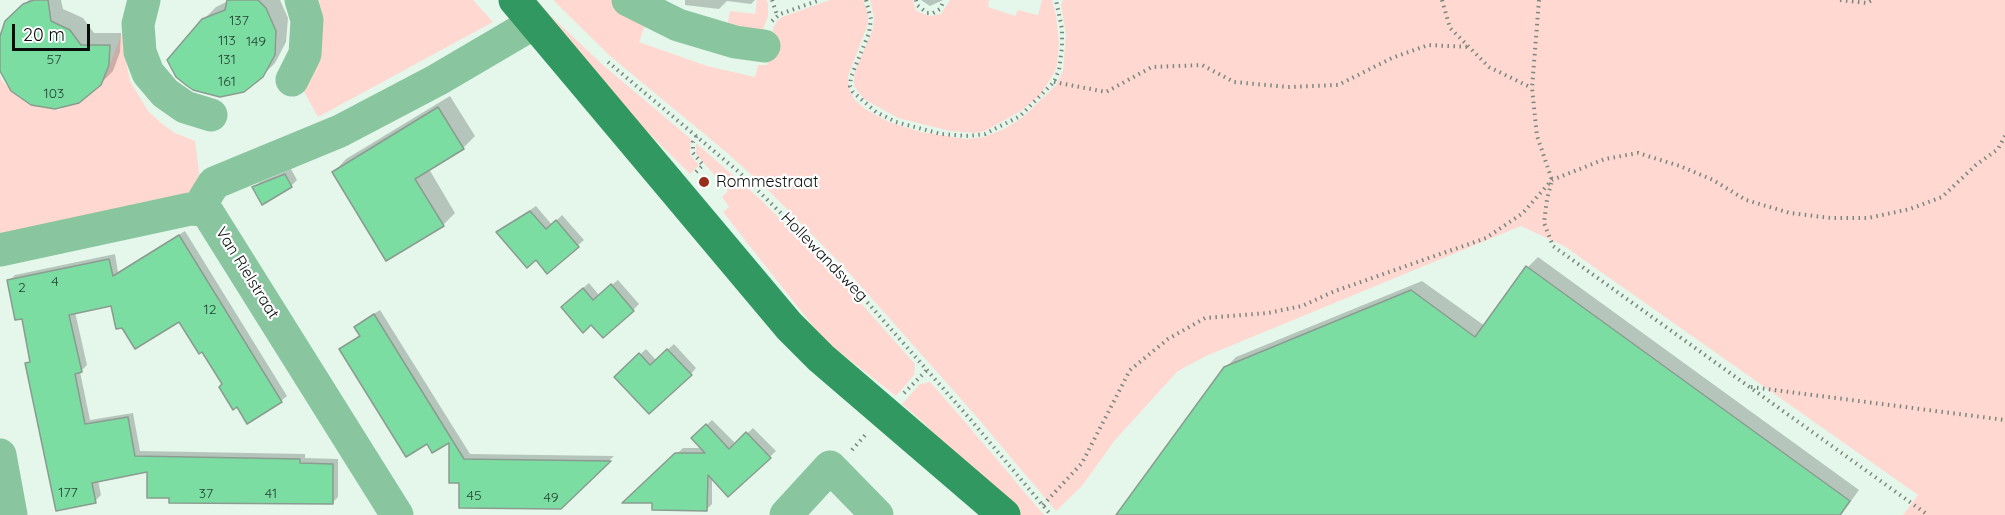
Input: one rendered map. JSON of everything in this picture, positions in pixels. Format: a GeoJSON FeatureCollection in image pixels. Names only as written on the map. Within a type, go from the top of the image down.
{"type":"FeatureCollection","features":[{"type":"Feature","properties":{"kind":"main road"},"geometry":{"type":"LineString","coordinates":[[524,12],[789,326],[821,358],[1004,515]]}},
{"type":"Feature","properties":{"kind":"street"},"geometry":{"type":"LineString","coordinates":[[144,0],[138,24],[140,52],[148,73],[165,93],[184,107],[211,115]]}},
{"type":"Feature","properties":{"kind":"street"},"geometry":{"type":"LineString","coordinates":[[292,80],[305,54],[307,20],[301,0]]}},
{"type":"Feature","properties":{"kind":"street"},"geometry":{"type":"LineString","coordinates":[[628,0],[678,25],[735,42],[764,46]]}},
{"type":"Feature","properties":{"kind":"street"},"geometry":{"type":"LineString","coordinates":[[0,250],[198,209],[214,183],[340,131],[437,80],[524,12]]}},
{"type":"Feature","properties":{"kind":"street","name":"Van Rielstraat"},"geometry":{"type":"LineString","coordinates":[[198,209],[211,215],[398,515]]}},
{"type":"Feature","properties":{"kind":"street"},"geometry":{"type":"LineString","coordinates":[[0,455],[11,515]]}},
{"type":"Feature","properties":{"kind":"street"},"geometry":{"type":"LineString","coordinates":[[786,515],[830,467],[877,515]]}},
{"type":"Feature","properties":{"kind":"path"},"geometry":{"type":"LineString","coordinates":[[772,0],[777,15]]}},
{"type":"Feature","properties":{"kind":"path"},"geometry":{"type":"LineString","coordinates":[[764,46],[769,29],[777,15],[820,0]]}},
{"type":"Feature","properties":{"kind":"path"},"geometry":{"type":"LineString","coordinates":[[866,0],[871,19],[869,33],[853,68],[850,86],[860,100],[876,112],[896,122],[941,134],[969,136],[985,134],[1020,116],[1054,82],[1059,70],[1062,47],[1062,29],[1056,0]]}},
{"type":"Feature","properties":{"kind":"path"},"geometry":{"type":"LineString","coordinates":[[916,0],[917,5],[927,13],[940,9],[945,0]]}},
{"type":"Feature","properties":{"kind":"path"},"geometry":{"type":"LineString","coordinates":[[1442,0],[1450,28],[1489,67],[1532,88]]}},
{"type":"Feature","properties":{"kind":"path"},"geometry":{"type":"LineString","coordinates":[[1539,0],[1532,88],[1537,136],[1552,180],[1544,224],[1553,246],[1928,515]]}},
{"type":"Feature","properties":{"kind":"path"},"geometry":{"type":"LineString","coordinates":[[1840,0],[1867,3],[1872,0]]}},
{"type":"Feature","properties":{"kind":"path"},"geometry":{"type":"LineString","coordinates":[[1054,82],[1106,92],[1152,67],[1202,65],[1234,82],[1288,87],[1338,85],[1392,58],[1428,45],[1469,47]]}},
{"type":"Feature","properties":{"kind":"path","name":"Hollewandsweg"},"geometry":{"type":"LineString","coordinates":[[607,60],[763,194],[839,270],[1051,515]]}},
{"type":"Feature","properties":{"kind":"path"},"geometry":{"type":"LineString","coordinates":[[694,174],[703,165],[693,153],[693,142],[697,135]]}},
{"type":"Feature","properties":{"kind":"path"},"geometry":{"type":"LineString","coordinates":[[1043,505],[1082,463],[1130,370],[1168,339],[1205,318],[1268,313],[1302,306],[1335,291],[1486,238],[1524,213],[1552,180],[1605,159],[1638,153],[1705,176],[1746,200],[1790,213],[1831,218],[1868,218],[1910,209],[1942,197],[1976,165],[1998,149],[2005,136]]}},
{"type":"Feature","properties":{"kind":"path"},"geometry":{"type":"LineString","coordinates":[[1750,387],[2005,420]]}},
{"type":"Feature","properties":{"kind":"shaded area"},"geometry":{"type":"Polygon","coordinates":[[[319,0],[473,0],[493,22],[318,117],[302,88],[321,11],[319,0]]]}},
{"type":"Feature","properties":{"kind":"shaded area"},"geometry":{"type":"Polygon","coordinates":[[[527,0],[537,0],[603,65],[691,139],[690,155],[699,165],[690,174],[597,82],[527,0]]]}},
{"type":"Feature","properties":{"kind":"shaded area"},"geometry":{"type":"Polygon","coordinates":[[[553,0],[614,0],[647,20],[639,42],[707,66],[755,77],[758,65],[767,65],[773,29],[782,17],[830,0],[863,0],[868,13],[868,24],[848,76],[849,89],[854,99],[865,109],[889,122],[921,132],[966,139],[984,137],[1004,129],[1023,117],[1056,85],[1063,71],[1066,35],[1061,5],[1063,0],[2005,0],[2005,515],[1903,515],[1918,495],[1564,246],[1521,226],[1206,356],[1178,371],[1115,440],[1082,486],[1056,511],[975,415],[843,266],[767,189],[610,56],[553,0]]]}},
{"type":"Feature","properties":{"kind":"shaded area"},"geometry":{"type":"Polygon","coordinates":[[[757,0],[766,0],[768,3],[768,16],[763,30],[726,31],[730,11],[755,14],[757,0]]]}},
{"type":"Feature","properties":{"kind":"shaded area"},"geometry":{"type":"Polygon","coordinates":[[[870,0],[913,0],[916,11],[930,16],[941,14],[950,0],[989,0],[988,7],[1015,16],[1018,10],[1038,15],[1042,0],[1052,0],[1059,43],[1057,66],[1041,94],[1021,111],[985,131],[975,133],[950,131],[898,118],[864,99],[854,86],[857,66],[873,29],[874,17],[870,0]]]}},
{"type":"Feature","properties":{"kind":"shaded area"},"geometry":{"type":"Polygon","coordinates":[[[127,20],[123,47],[130,81],[148,111],[161,123],[175,133],[195,141],[202,195],[0,241],[0,76],[2,81],[27,103],[58,110],[91,93],[108,69],[127,20]]]}},
{"type":"Feature","properties":{"kind":"shaded area"},"geometry":{"type":"Polygon","coordinates":[[[696,143],[759,198],[835,274],[915,364],[914,375],[896,396],[824,340],[763,263],[723,212],[729,207],[722,197],[728,191],[696,154],[696,143]]]}},
{"type":"Feature","properties":{"kind":"shaded area"},"geometry":{"type":"Polygon","coordinates":[[[930,382],[1044,515],[1016,515],[902,404],[920,384],[930,382]]]}},
{"type":"Feature","properties":{"kind":"building"},"geometry":{"type":"Polygon","coordinates":[[[34,0],[48,0],[51,21],[70,30],[81,45],[110,45],[109,65],[101,85],[79,103],[55,109],[31,105],[11,91],[0,71],[0,36],[5,21],[23,4],[34,0]]]}},
{"type":"Feature","properties":{"kind":"building"},"geometry":{"type":"Polygon","coordinates":[[[227,0],[258,0],[266,8],[276,31],[275,55],[263,77],[244,92],[220,97],[193,90],[176,77],[167,60],[202,19],[225,10],[227,0]]]}},
{"type":"Feature","properties":{"kind":"building"},"geometry":{"type":"Polygon","coordinates":[[[438,107],[464,149],[415,179],[444,226],[386,261],[332,172],[438,107]]]}},
{"type":"Feature","properties":{"kind":"building"},"geometry":{"type":"Polygon","coordinates":[[[285,174],[292,187],[262,205],[252,187],[285,174]]]}},
{"type":"Feature","properties":{"kind":"building"},"geometry":{"type":"Polygon","coordinates":[[[530,211],[546,229],[556,220],[579,247],[547,274],[536,260],[527,268],[496,232],[530,211]]]}},
{"type":"Feature","properties":{"kind":"building"},"geometry":{"type":"Polygon","coordinates":[[[179,235],[282,402],[247,424],[237,407],[233,410],[219,387],[222,384],[202,352],[199,354],[179,322],[135,349],[122,328],[116,329],[111,306],[69,315],[82,372],[75,374],[85,424],[128,417],[135,456],[300,459],[300,463],[333,464],[333,504],[169,503],[169,498],[147,498],[147,472],[92,483],[96,503],[56,511],[25,363],[30,362],[22,319],[15,320],[7,280],[109,259],[113,276],[179,235]]]}},
{"type":"Feature","properties":{"kind":"building"},"geometry":{"type":"Polygon","coordinates":[[[1526,266],[1850,501],[1840,515],[1116,515],[1224,367],[1411,290],[1475,337],[1526,266]]]}},
{"type":"Feature","properties":{"kind":"building"},"geometry":{"type":"Polygon","coordinates":[[[611,284],[634,311],[603,338],[591,325],[583,333],[561,307],[583,288],[593,300],[611,284]]]}},
{"type":"Feature","properties":{"kind":"building"},"geometry":{"type":"Polygon","coordinates":[[[374,314],[464,459],[611,461],[561,509],[459,508],[459,483],[449,483],[449,443],[432,453],[427,444],[406,457],[339,349],[360,336],[354,327],[374,314]]]}},
{"type":"Feature","properties":{"kind":"building"},"geometry":{"type":"Polygon","coordinates":[[[667,349],[692,375],[649,414],[614,377],[639,353],[650,365],[667,349]]]}},
{"type":"Feature","properties":{"kind":"building"},"geometry":{"type":"Polygon","coordinates":[[[706,424],[729,449],[746,432],[771,458],[728,497],[708,475],[707,511],[652,510],[652,503],[622,503],[675,453],[705,453],[691,438],[706,424]]]}},
{"type":"Feature","properties":{"kind":"place","name":"Rommestraat"},"geometry":{"type":"Point","coordinates":[704,182]}}]}
